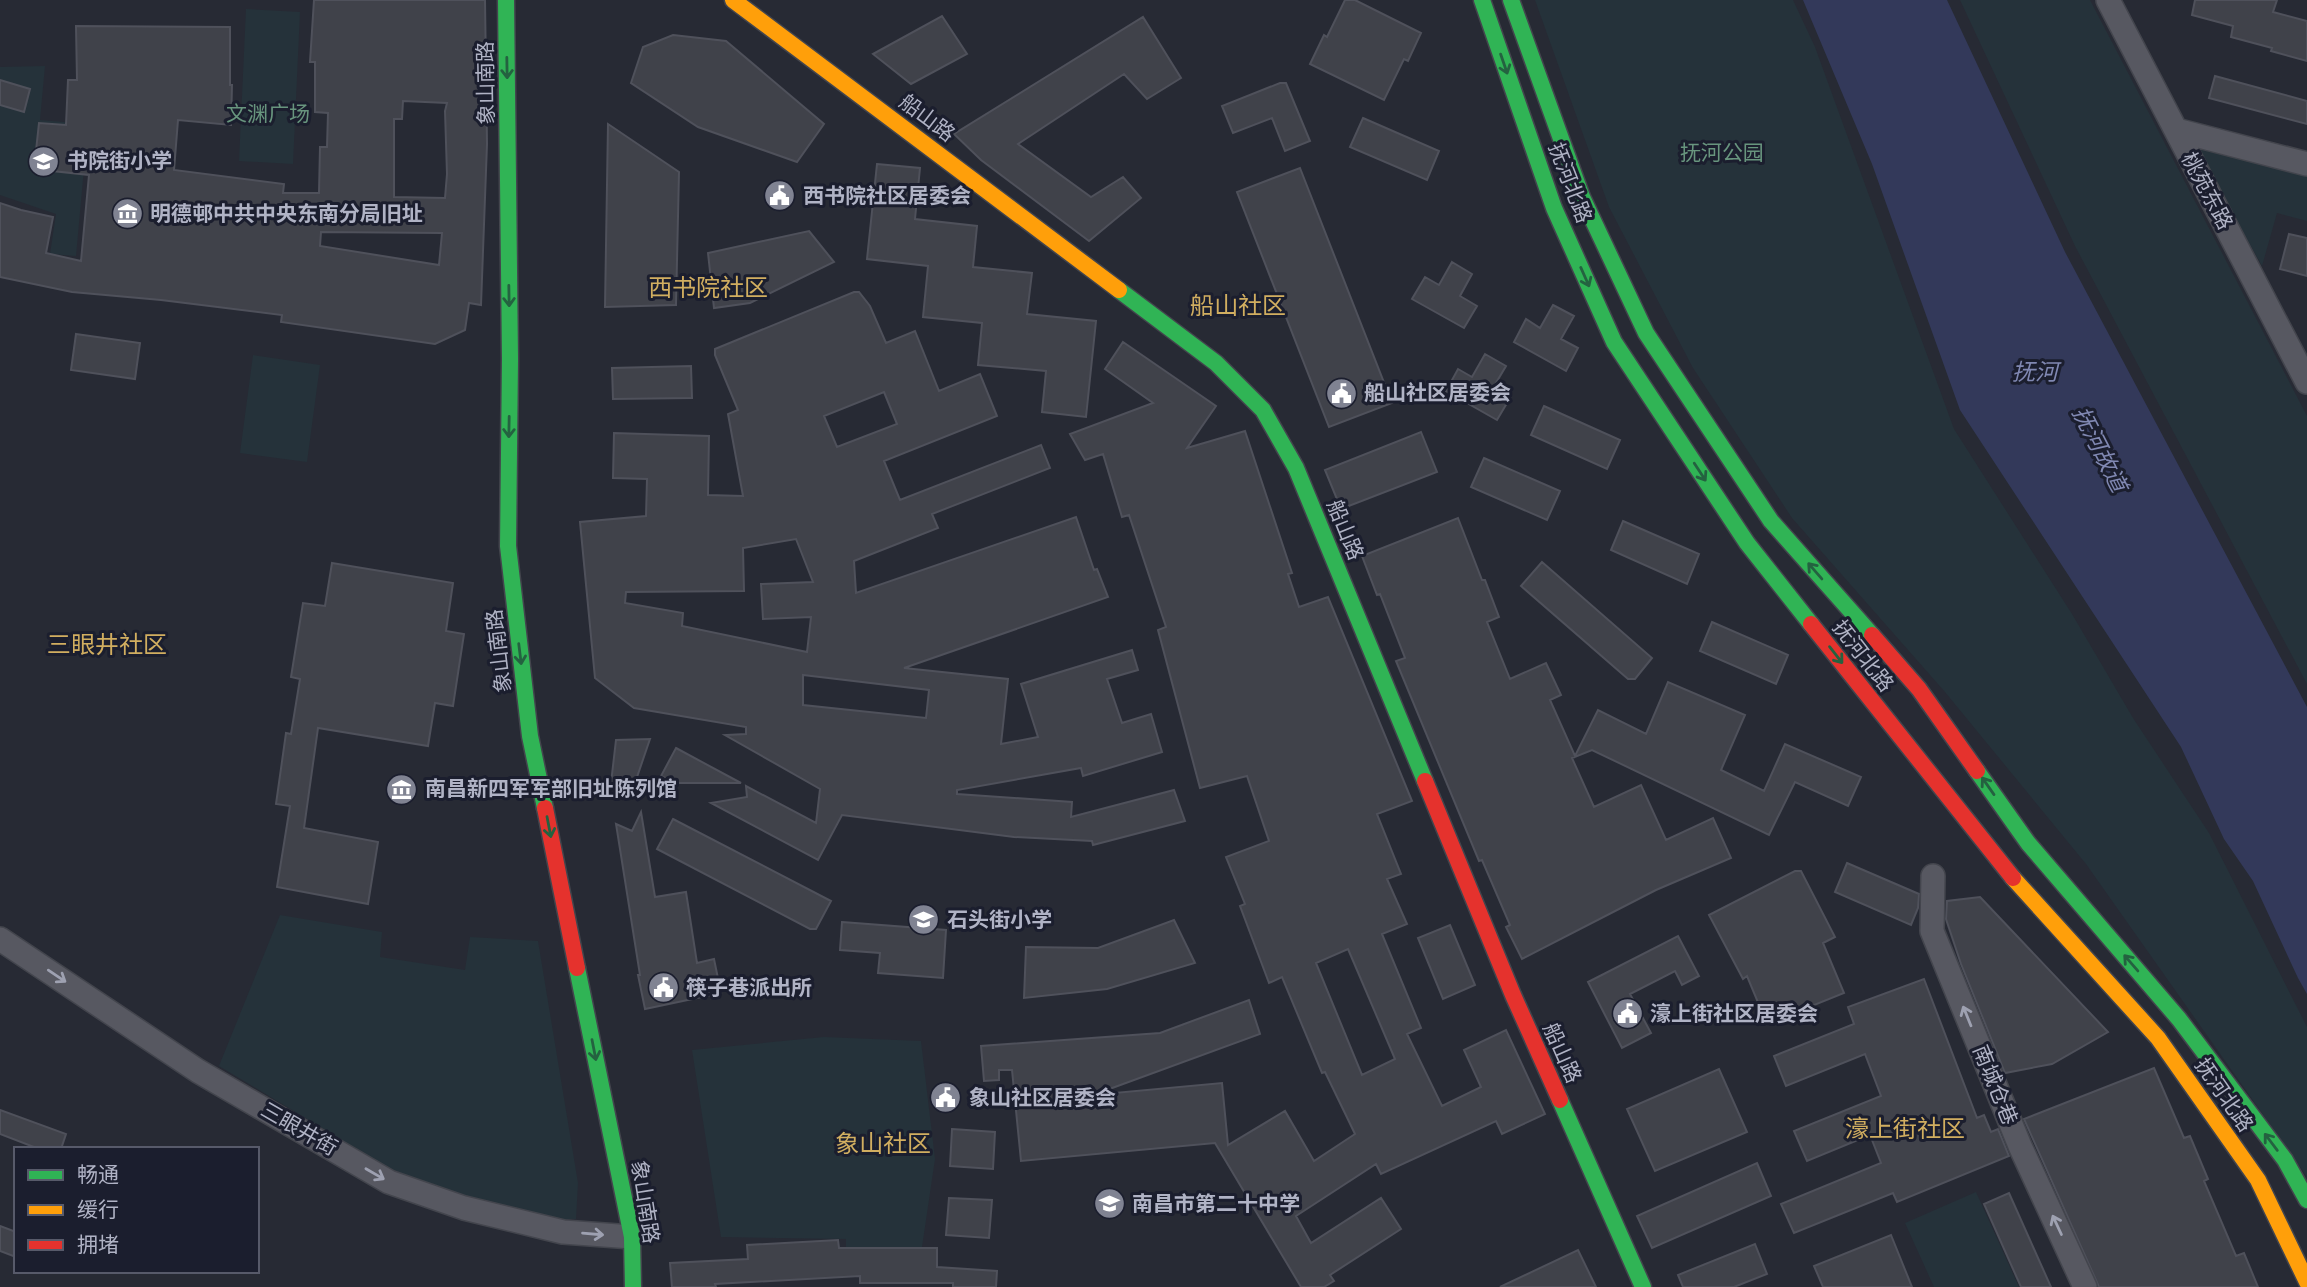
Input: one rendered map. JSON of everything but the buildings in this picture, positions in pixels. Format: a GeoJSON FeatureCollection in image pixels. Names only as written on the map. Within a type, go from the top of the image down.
{"type":"FeatureCollection","features":[{"type":"Feature","properties":{"kind":"main road","name":"象山南路"},"geometry":{"type":"LineString","coordinates":[[506,0],[510,359],[508,546],[530,736],[632,1237],[633,1287]]}},
{"type":"Feature","properties":{"kind":"main road","name":"船山路"},"geometry":{"type":"LineString","coordinates":[[733,0],[1216,363],[1263,410],[1296,468],[1513,995],[1643,1287]]}},
{"type":"Feature","properties":{"kind":"main road","name":"抚河北路"},"geometry":{"type":"LineString","coordinates":[[1482,0],[1555,208],[1614,342],[1747,543],[2000,864],[2158,1038],[2258,1180],[2307,1282]]}},
{"type":"Feature","properties":{"kind":"main road","name":"抚河北路"},"geometry":{"type":"LineString","coordinates":[[1511,0],[1582,197],[1646,332],[1771,521],[1919,689],[2028,843],[2179,1019],[2285,1160],[2307,1199]]}},
{"type":"Feature","properties":{"kind":"main road"},"geometry":{"type":"LineString","coordinates":[[526,316],[526,370]]}},
{"type":"Feature","properties":{"kind":"street","name":"桃苑东路"},"geometry":{"type":"LineString","coordinates":[[2108,0],[2307,382]]}},
{"type":"Feature","properties":{"kind":"street"},"geometry":{"type":"LineString","coordinates":[[2176,130],[2307,164]]}},
{"type":"Feature","properties":{"kind":"street","name":"南城仓巷"},"geometry":{"type":"LineString","coordinates":[[1933,876],[1933,931],[2020,1146],[2085,1287]]}},
{"type":"Feature","properties":{"kind":"street","name":"三眼井街"},"geometry":{"type":"LineString","coordinates":[[0,939],[198,1070],[389,1182],[464,1208],[563,1232],[632,1237]]}},
{"type":"Feature","properties":{"kind":"green space","name":"抚河公园"},"geometry":{"type":"Polygon","coordinates":[[[1535,0],[1793,0],[1815,47],[1954,429],[2072,614],[2133,718],[2209,833],[2307,1027],[2307,1177],[2086,864],[1945,692],[1792,518],[1693,368],[1609,207],[1535,0]]]}},
{"type":"Feature","properties":{"kind":"green space"},"geometry":{"type":"Polygon","coordinates":[[[1960,0],[2090,0],[2307,416],[2307,684],[2075,246],[1960,0]]]}},
{"type":"Feature","properties":{"kind":"green space","name":"文渊广场"},"geometry":{"type":"Polygon","coordinates":[[[246,9],[300,12],[293,164],[239,161],[246,9]]]}},
{"type":"Feature","properties":{"kind":"green space","name":"书院街小学"},"geometry":{"type":"Polygon","coordinates":[[[45,66],[40,120],[88,124],[76,256],[50,254],[56,214],[0,195],[0,67],[45,66]]]}},
{"type":"Feature","properties":{"kind":"green space"},"geometry":{"type":"Polygon","coordinates":[[[2193,144],[2307,176],[2307,221],[2277,213],[2262,266],[2193,144]]]}},
{"type":"Feature","properties":{"kind":"green space"},"geometry":{"type":"Polygon","coordinates":[[[253,355],[320,365],[307,462],[240,453],[253,355]]]}},
{"type":"Feature","properties":{"kind":"green space"},"geometry":{"type":"Polygon","coordinates":[[[280,915],[382,932],[380,957],[465,970],[470,937],[538,941],[578,1183],[576,1219],[560,1220],[465,1197],[390,1169],[219,1066],[280,915]]]}},
{"type":"Feature","properties":{"kind":"green space"},"geometry":{"type":"Polygon","coordinates":[[[824,1037],[921,1041],[935,1159],[922,1247],[846,1247],[846,1239],[721,1237],[692,1050],[824,1037]]]}},
{"type":"Feature","properties":{"kind":"green space"},"geometry":{"type":"Polygon","coordinates":[[[1976,1192],[2019,1287],[1934,1287],[1905,1223],[1976,1192]]]}},
{"type":"Feature","properties":{"kind":"water","name":"抚河"},"geometry":{"type":"Polygon","coordinates":[[[1803,0],[1947,0],[2065,252],[2307,707],[2307,994],[2253,881],[2224,839],[2181,747],[1960,410],[1872,164],[1803,0]]]}},
{"type":"Feature","properties":{"kind":"traffic: fast"},"geometry":{"type":"LineString","coordinates":[[506,0],[510,359],[508,546],[530,736],[545,808]]}},
{"type":"Feature","properties":{"kind":"traffic: fast"},"geometry":{"type":"LineString","coordinates":[[1482,0],[1554,208],[1614,342],[1747,543],[1811,624]]}},
{"type":"Feature","properties":{"kind":"traffic: fast"},"geometry":{"type":"LineString","coordinates":[[1511,0],[1582,197],[1646,333],[1771,521],[1872,635]]}},
{"type":"Feature","properties":{"kind":"traffic: fast"},"geometry":{"type":"LineString","coordinates":[[1119,290],[1216,363],[1263,410],[1296,468],[1425,781]]}},
{"type":"Feature","properties":{"kind":"traffic: fast"},"geometry":{"type":"LineString","coordinates":[[1977,771],[2028,843],[2179,1019],[2285,1160],[2307,1200]]}},
{"type":"Feature","properties":{"kind":"traffic: fast"},"geometry":{"type":"LineString","coordinates":[[577,968],[632,1237],[633,1287]]}},
{"type":"Feature","properties":{"kind":"traffic: fast"},"geometry":{"type":"LineString","coordinates":[[1560,1100],[1643,1287]]}},
{"type":"Feature","properties":{"kind":"traffic: slow"},"geometry":{"type":"LineString","coordinates":[[733,0],[1119,290]]}},
{"type":"Feature","properties":{"kind":"traffic: slow"},"geometry":{"type":"LineString","coordinates":[[2013,878],[2158,1038],[2258,1180],[2307,1282]]}},
{"type":"Feature","properties":{"kind":"traffic: jam"},"geometry":{"type":"LineString","coordinates":[[1811,624],[2013,878]]}},
{"type":"Feature","properties":{"kind":"traffic: jam"},"geometry":{"type":"LineString","coordinates":[[1872,635],[1919,689],[1977,771]]}},
{"type":"Feature","properties":{"kind":"traffic: jam"},"geometry":{"type":"LineString","coordinates":[[1425,781],[1513,995],[1560,1100]]}},
{"type":"Feature","properties":{"kind":"traffic: jam"},"geometry":{"type":"LineString","coordinates":[[545,808],[577,968]]}},
{"type":"Feature","properties":{"kind":"place","name":"书院街小学"},"geometry":{"type":"Point","coordinates":[44,161]}},
{"type":"Feature","properties":{"kind":"place","name":"西书院社区居委会"},"geometry":{"type":"Point","coordinates":[780,196]}},
{"type":"Feature","properties":{"kind":"place","name":"明德邨中共中央东南分局旧址"},"geometry":{"type":"Point","coordinates":[127,214]}},
{"type":"Feature","properties":{"kind":"place","name":"船山社区居委会"},"geometry":{"type":"Point","coordinates":[1341,393]}},
{"type":"Feature","properties":{"kind":"place","name":"南昌新四军军部旧址陈列馆"},"geometry":{"type":"Point","coordinates":[402,789]}},
{"type":"Feature","properties":{"kind":"place","name":"石头街小学"},"geometry":{"type":"Point","coordinates":[924,920]}},
{"type":"Feature","properties":{"kind":"place","name":"筷子巷派出所"},"geometry":{"type":"Point","coordinates":[663,988]}},
{"type":"Feature","properties":{"kind":"place","name":"濠上街社区居委会"},"geometry":{"type":"Point","coordinates":[1627,1014]}},
{"type":"Feature","properties":{"kind":"place","name":"象山社区居委会"},"geometry":{"type":"Point","coordinates":[946,1098]}},
{"type":"Feature","properties":{"kind":"place","name":"南昌市第二十中学"},"geometry":{"type":"Point","coordinates":[1109,1204]}},
{"type":"Feature","properties":{"kind":"district","name":"西书院社区"},"geometry":{"type":"Point","coordinates":[708,288]}},
{"type":"Feature","properties":{"kind":"district","name":"船山社区"},"geometry":{"type":"Point","coordinates":[1238,306]}},
{"type":"Feature","properties":{"kind":"district","name":"三眼井社区"},"geometry":{"type":"Point","coordinates":[107,645]}},
{"type":"Feature","properties":{"kind":"district","name":"濠上街社区"},"geometry":{"type":"Point","coordinates":[1905,1129]}},
{"type":"Feature","properties":{"kind":"district","name":"象山社区"},"geometry":{"type":"Point","coordinates":[883,1144]}},
{"type":"Feature","properties":{"kind":"water label","name":"抚河故道"},"geometry":{"type":"Point","coordinates":[2100,449]}}]}
